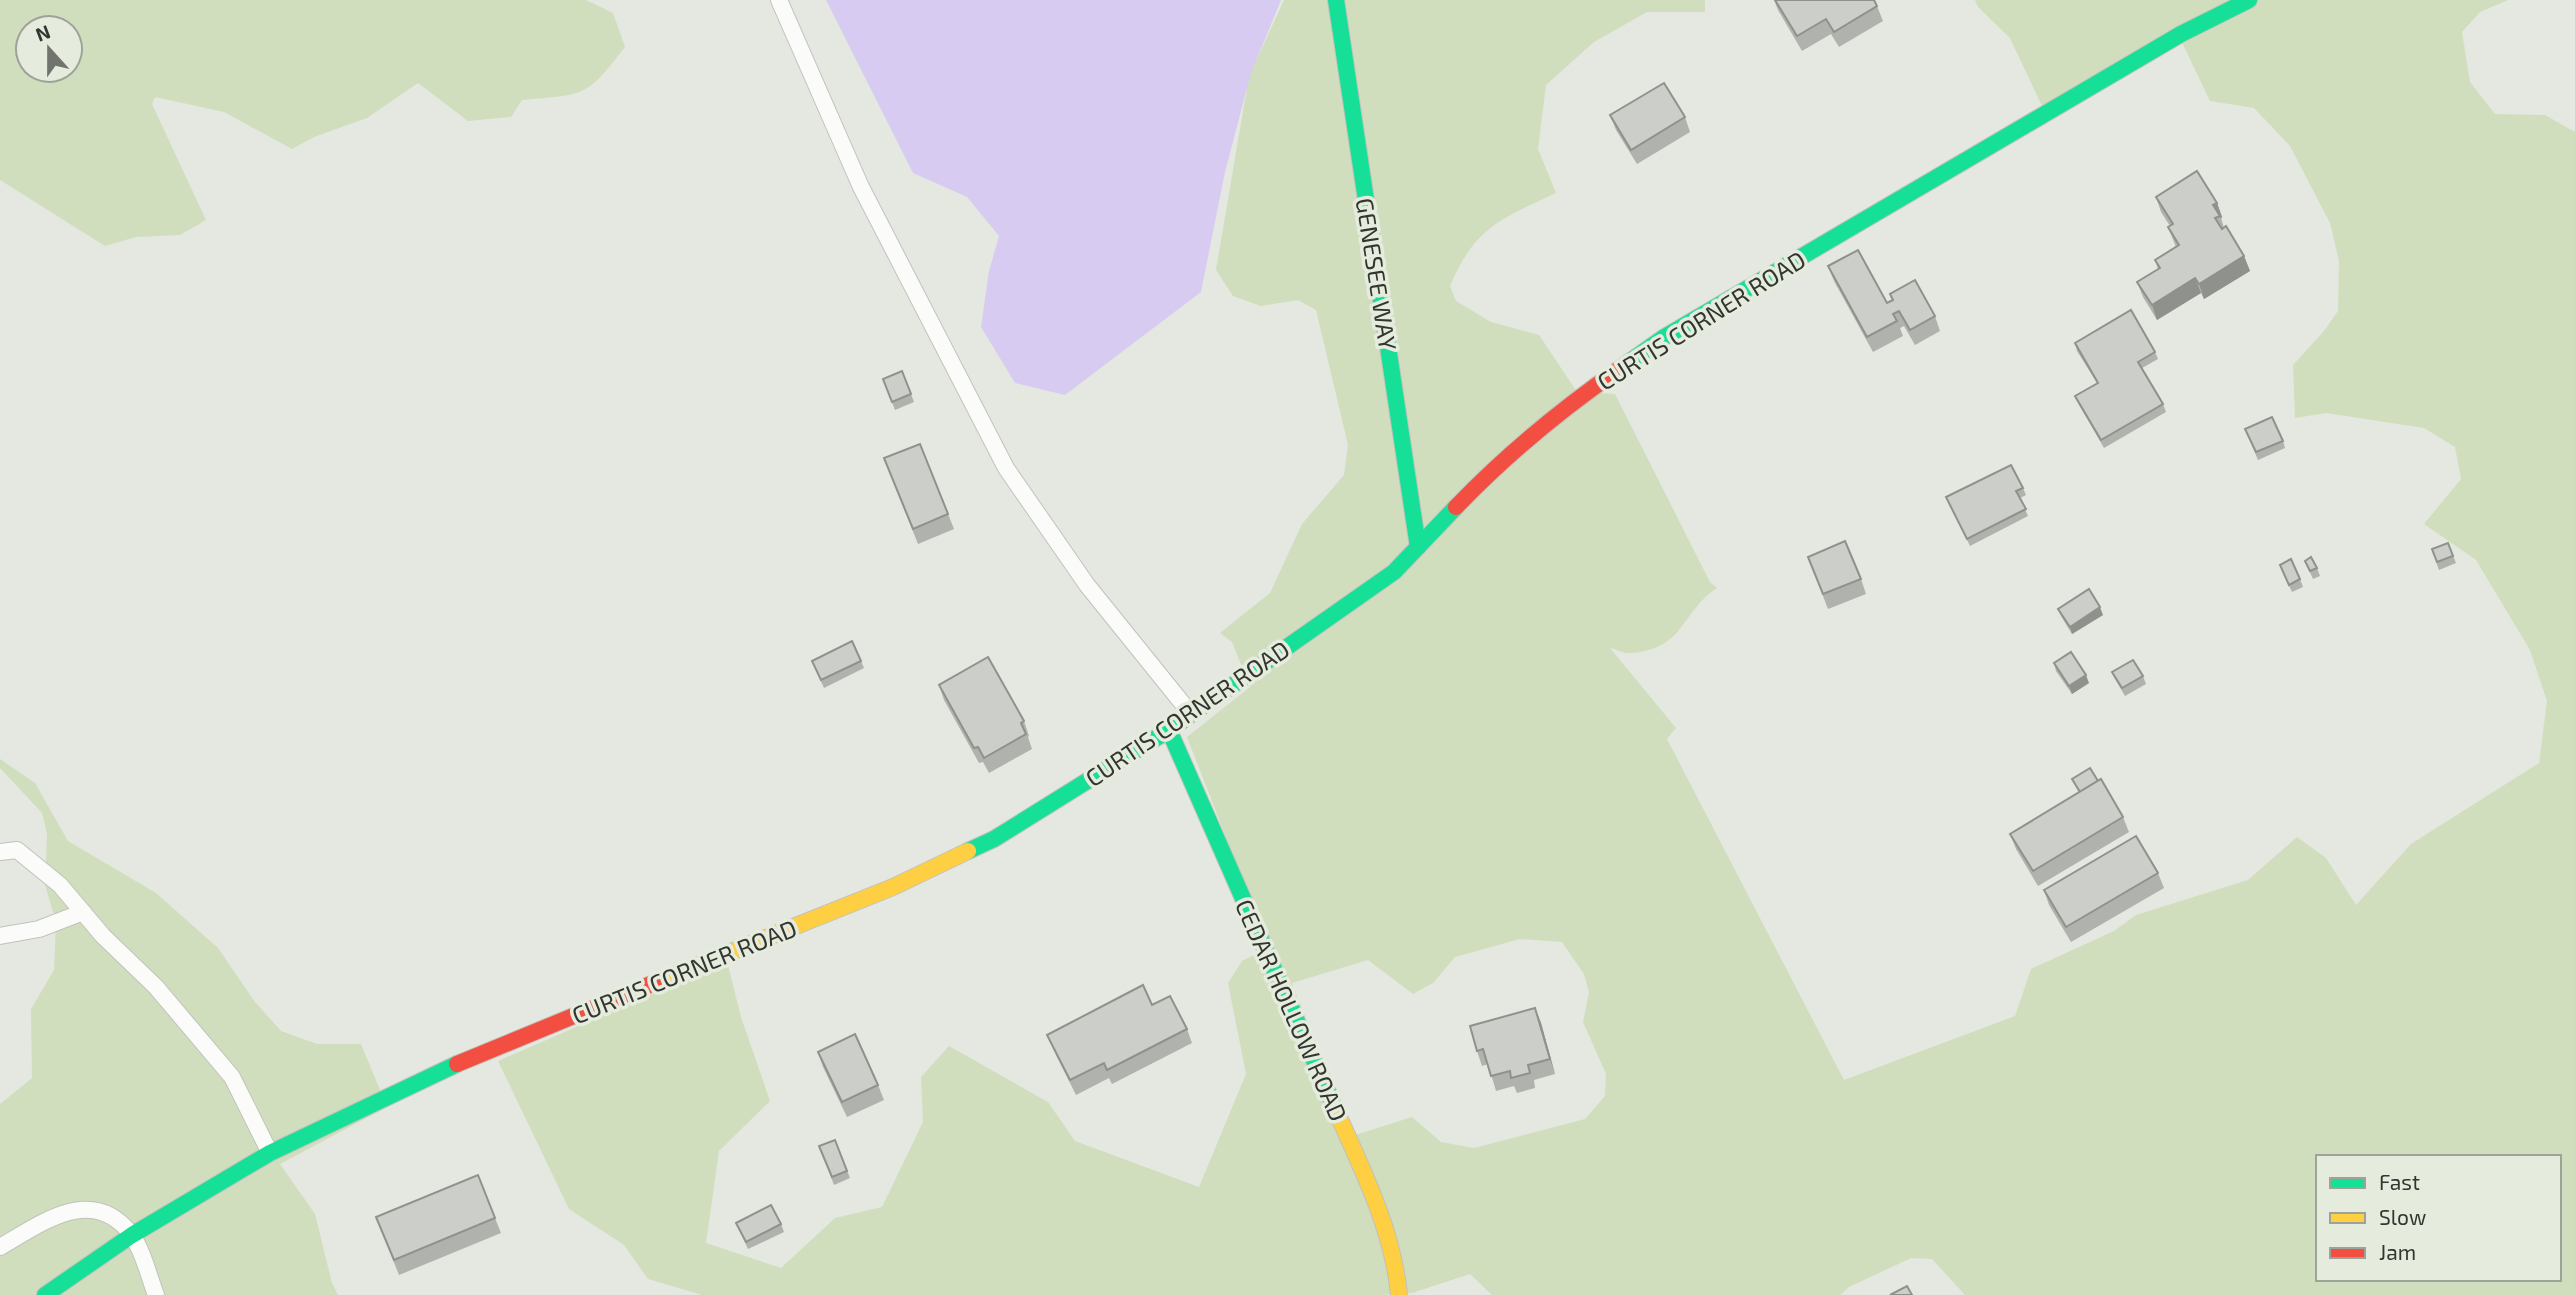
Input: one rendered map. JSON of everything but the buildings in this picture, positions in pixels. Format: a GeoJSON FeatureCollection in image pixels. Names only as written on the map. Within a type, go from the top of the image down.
{"type":"FeatureCollection","features":[{"type":"Feature","properties":{"kind":"street","name":"GENESEE WAY"},"geometry":{"type":"LineString","coordinates":[[1336,0],[1418,547]]}},
{"type":"Feature","properties":{"kind":"street","name":"CURTIS CORNER ROAD"},"geometry":{"type":"LineString","coordinates":[[45,1295],[132,1235],[270,1153],[493,1048],[944,864],[995,839],[1169,730],[1394,572],[1495,466],[1555,414],[1663,338],[2181,34],[2249,0]]}},
{"type":"Feature","properties":{"kind":"street","name":"CEDAR HOLLOW ROAD"},"geometry":{"type":"LineString","coordinates":[[1169,730],[1377,1203],[1397,1272],[1399,1295]]}},
{"type":"Feature","properties":{"kind":"lane"},"geometry":{"type":"LineString","coordinates":[[779,0],[861,187],[1006,468],[1087,584],[1191,714]]}},
{"type":"Feature","properties":{"kind":"lane"},"geometry":{"type":"LineString","coordinates":[[0,852],[17,850],[60,885],[156,987],[232,1077],[270,1153]]}},
{"type":"Feature","properties":{"kind":"lane"},"geometry":{"type":"LineString","coordinates":[[0,936],[39,929],[83,912]]}},
{"type":"Feature","properties":{"kind":"lane"},"geometry":{"type":"LineString","coordinates":[[0,1247],[50,1219],[79,1208],[101,1210],[132,1235],[156,1295]]}},
{"type":"Feature","properties":{"kind":"green space"},"geometry":{"type":"Polygon","coordinates":[[[0,0],[586,0],[613,13],[625,47],[601,76],[582,91],[522,100],[511,117],[468,121],[418,83],[367,118],[314,137],[292,149],[224,112],[155,97],[152,104],[206,220],[180,235],[136,237],[105,246],[0,180],[0,0]]]}},
{"type":"Feature","properties":{"kind":"green space"},"geometry":{"type":"Polygon","coordinates":[[[1284,0],[1705,0],[1705,12],[1647,12],[1594,42],[1546,85],[1538,149],[1556,193],[1492,227],[1469,250],[1450,286],[1456,301],[1491,322],[1539,335],[1577,392],[1615,394],[1710,582],[1717,588],[1662,645],[1631,653],[1610,648],[1676,728],[1667,739],[1844,1080],[2015,1016],[2031,969],[2114,931],[2136,915],[2248,880],[2297,837],[2326,858],[2356,905],[2411,844],[2539,763],[2547,701],[2530,650],[2476,560],[2424,524],[2461,479],[2455,447],[2424,428],[2326,413],[2295,418],[2293,365],[2338,311],[2339,261],[2330,223],[2290,146],[2254,108],[2210,101],[2177,32],[2042,106],[2010,38],[1978,7],[1975,0],[2508,0],[2480,12],[2462,32],[2470,82],[2495,114],[2545,115],[2575,132],[2575,1295],[1965,1295],[1932,1259],[1911,1258],[1849,1287],[1840,1295],[1492,1295],[1470,1274],[1412,1293],[1380,1295],[702,1295],[648,1279],[624,1245],[569,1209],[498,1061],[727,961],[741,1017],[770,1101],[719,1151],[706,1243],[781,1268],[835,1218],[882,1207],[923,1122],[921,1077],[949,1046],[1048,1102],[1075,1141],[1199,1187],[1246,1074],[1228,983],[1242,961],[1269,948],[1187,737],[1250,687],[1232,642],[1220,633],[1270,593],[1302,524],[1344,475],[1348,445],[1316,310],[1298,300],[1261,306],[1233,296],[1216,270],[1249,76],[1284,0]],[[1520,939],[1455,957],[1433,983],[1413,994],[1368,960],[1292,983],[1352,1136],[1412,1117],[1441,1142],[1474,1148],[1585,1119],[1605,1096],[1606,1074],[1583,1022],[1589,992],[1584,974],[1562,942],[1520,939]]]}},
{"type":"Feature","properties":{"kind":"green space"},"geometry":{"type":"Polygon","coordinates":[[[0,759],[35,783],[68,841],[156,893],[218,948],[255,1002],[281,1031],[317,1044],[361,1044],[387,1107],[280,1164],[315,1214],[332,1283],[338,1295],[0,1295],[0,1104],[32,1078],[31,1009],[54,970],[56,922],[45,885],[47,834],[42,813],[0,768],[0,759]]]}},
{"type":"Feature","properties":{"kind":"shaded area"},"geometry":{"type":"Polygon","coordinates":[[[826,0],[1281,0],[1251,73],[1225,172],[1201,292],[1065,395],[1015,383],[981,327],[989,271],[999,236],[967,197],[913,173],[826,0]]]}},
{"type":"Feature","properties":{"kind":"traffic: fast"},"geometry":{"type":"LineString","coordinates":[[1336,0],[1418,547]]}},
{"type":"Feature","properties":{"kind":"traffic: fast"},"geometry":{"type":"LineString","coordinates":[[1618,370],[1663,338],[2181,34],[2249,0]]}},
{"type":"Feature","properties":{"kind":"traffic: fast"},"geometry":{"type":"LineString","coordinates":[[968,851],[994,839],[1169,730],[1394,572],[1456,507]]}},
{"type":"Feature","properties":{"kind":"traffic: fast"},"geometry":{"type":"LineString","coordinates":[[1169,730],[1338,1115]]}},
{"type":"Feature","properties":{"kind":"traffic: fast"},"geometry":{"type":"LineString","coordinates":[[45,1295],[132,1235],[270,1153],[457,1064]]}},
{"type":"Feature","properties":{"kind":"traffic: slow"},"geometry":{"type":"LineString","coordinates":[[656,982],[893,887],[968,851]]}},
{"type":"Feature","properties":{"kind":"traffic: slow"},"geometry":{"type":"LineString","coordinates":[[1338,1115],[1384,1225],[1399,1295]]}},
{"type":"Feature","properties":{"kind":"traffic: jam"},"geometry":{"type":"LineString","coordinates":[[1456,507],[1534,434],[1618,370]]}},
{"type":"Feature","properties":{"kind":"traffic: jam"},"geometry":{"type":"LineString","coordinates":[[457,1064],[656,982]]}}]}
